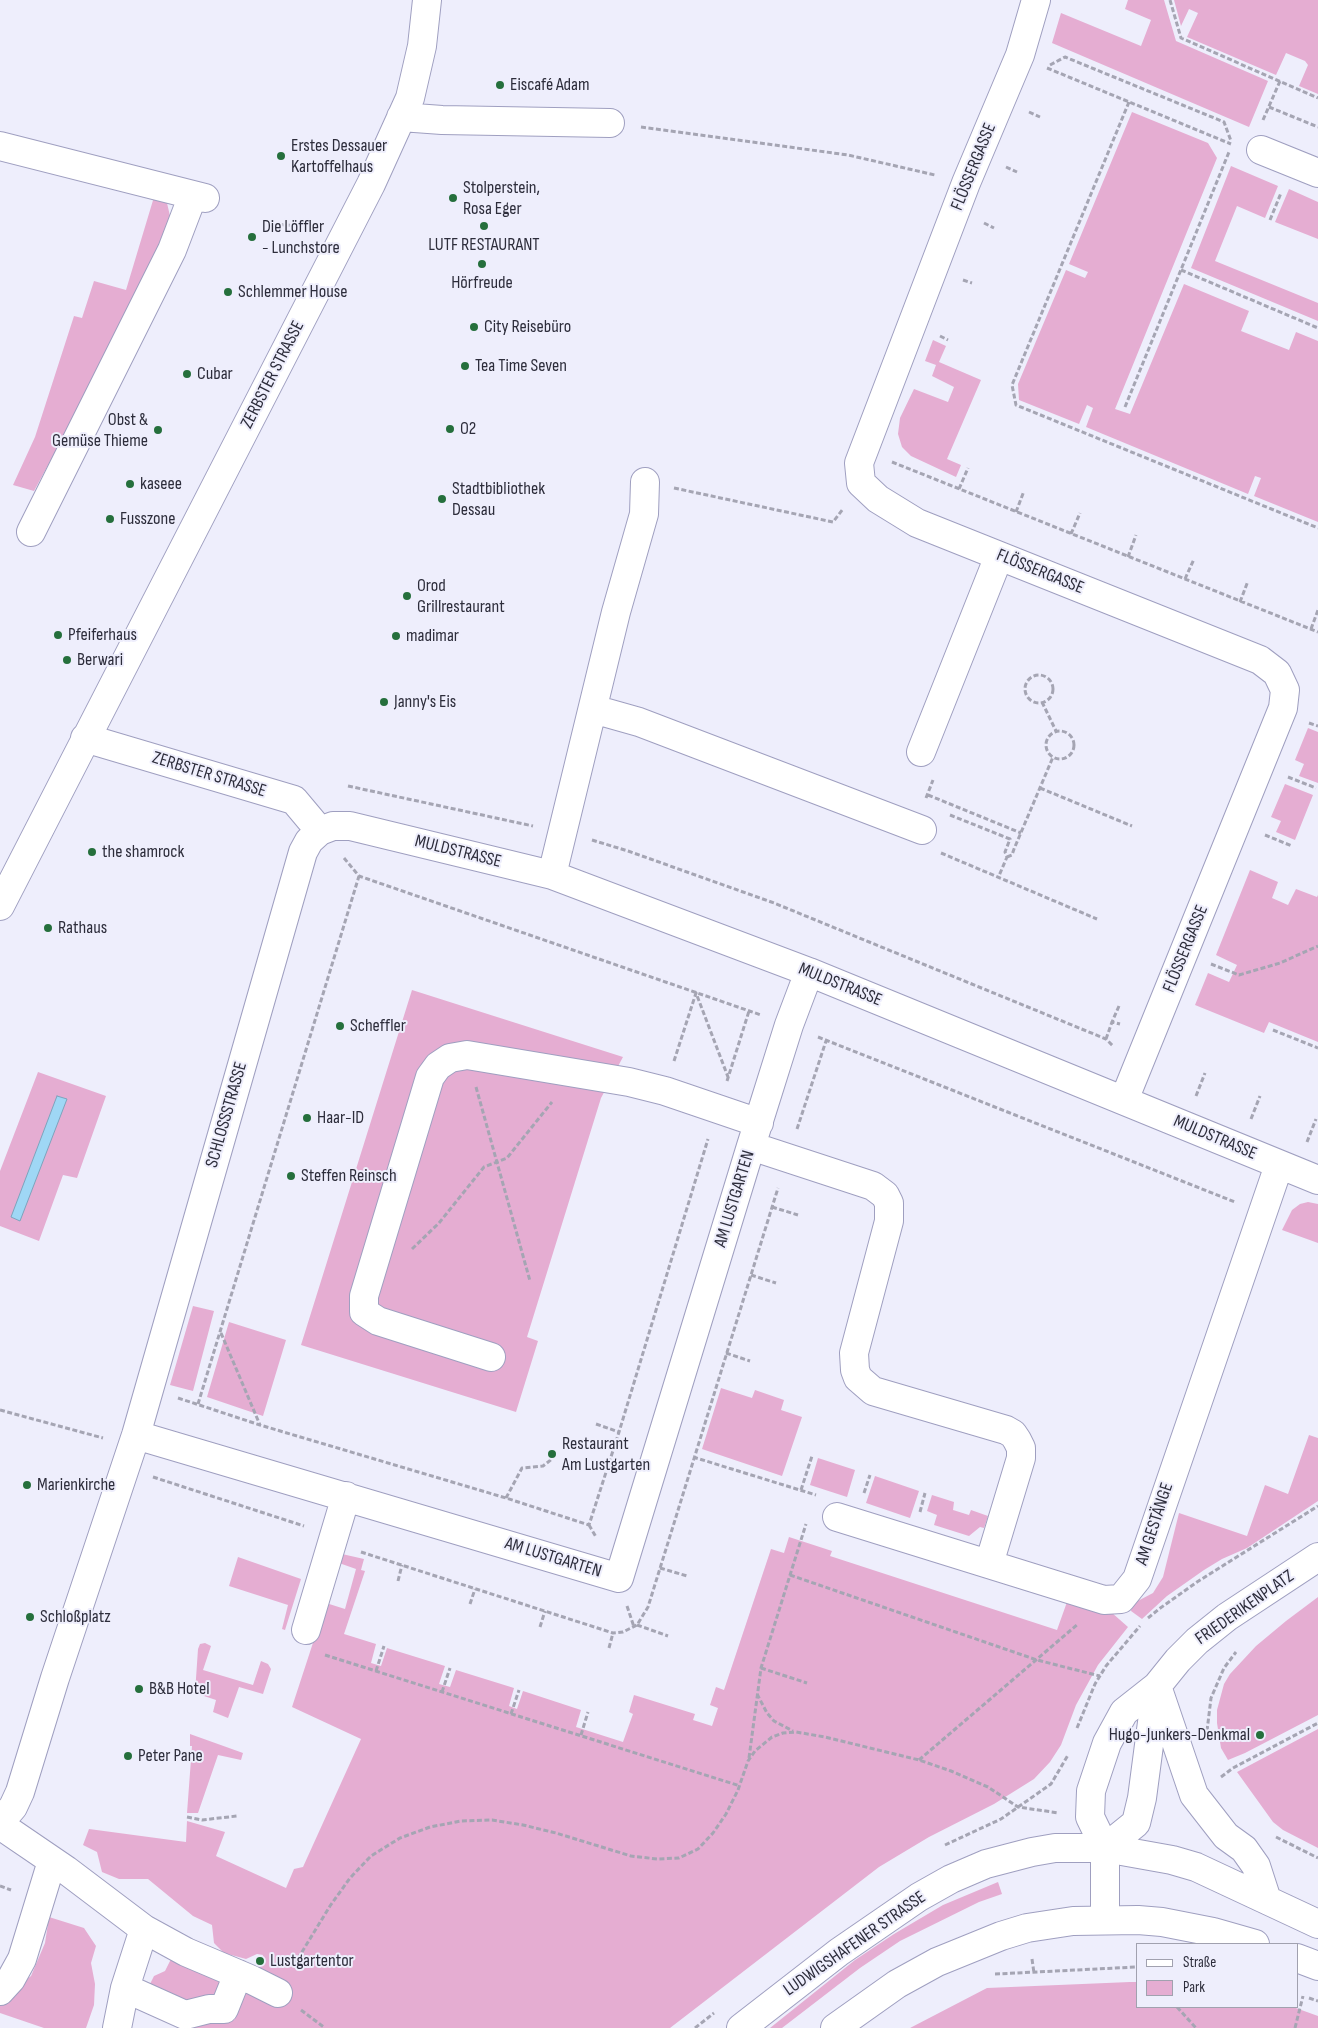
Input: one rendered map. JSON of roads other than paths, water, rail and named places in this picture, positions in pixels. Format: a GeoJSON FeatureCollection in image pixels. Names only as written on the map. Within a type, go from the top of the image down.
{"type":"FeatureCollection","features":[{"type":"Feature","properties":{"kind":"street","name":"ZERBSTER STRASSE"},"geometry":{"type":"LineString","coordinates":[[4,890],[85,738],[371,184],[410,98],[422,46],[427,0]]}},
{"type":"Feature","properties":{"kind":"street","name":"FLÖSSERGASSE"},"geometry":{"type":"LineString","coordinates":[[1036,0],[1020,55],[966,183],[859,462],[861,483],[878,499],[918,523],[1260,660],[1277,672],[1286,690],[1284,708],[1124,1100]]}},
{"type":"Feature","properties":{"kind":"street"},"geometry":{"type":"LineString","coordinates":[[401,117],[442,120],[610,123]]}},
{"type":"Feature","properties":{"kind":"street"},"geometry":{"type":"LineString","coordinates":[[1261,136],[1318,173]]}},
{"type":"Feature","properties":{"kind":"street"},"geometry":{"type":"LineString","coordinates":[[0,146],[199,197],[31,532]]}},
{"type":"Feature","properties":{"kind":"street"},"geometry":{"type":"LineString","coordinates":[[552,875],[616,612],[644,514],[645,482]]}},
{"type":"Feature","properties":{"kind":"street"},"geometry":{"type":"LineString","coordinates":[[921,752],[999,556]]}},
{"type":"Feature","properties":{"kind":"street"},"geometry":{"type":"LineString","coordinates":[[593,709],[639,722],[923,817]]}},
{"type":"Feature","properties":{"kind":"street","name":"ZERBSTER STRASSE"},"geometry":{"type":"LineString","coordinates":[[85,738],[294,800],[320,831]]}},
{"type":"Feature","properties":{"kind":"street","name":"MULDSTRASSE"},"geometry":{"type":"LineString","coordinates":[[320,831],[333,826],[350,826],[552,875],[809,972],[1318,1180]]}},
{"type":"Feature","properties":{"kind":"street","name":"SCHLOSSSTRASSE"},"geometry":{"type":"LineString","coordinates":[[136,1435],[300,862],[309,840],[320,831]]}},
{"type":"Feature","properties":{"kind":"street","name":"AM LUSTGARTEN"},"geometry":{"type":"LineString","coordinates":[[136,1435],[619,1578],[789,1025],[809,972]]}},
{"type":"Feature","properties":{"kind":"street"},"geometry":{"type":"LineString","coordinates":[[490,1357],[378,1322],[364,1312],[364,1296],[430,1077],[438,1066],[450,1058],[467,1055],[630,1082],[665,1090],[755,1135],[788,1158],[873,1186],[885,1195],[889,1203],[889,1221],[854,1353],[853,1363],[858,1378],[873,1391],[1006,1430],[1018,1440],[1021,1448],[1021,1458],[989,1564],[837,1517]]}},
{"type":"Feature","properties":{"kind":"street","name":"AM GESTÄNGE"},"geometry":{"type":"LineString","coordinates":[[989,1564],[1104,1600],[1121,1599],[1136,1579],[1278,1165]]}},
{"type":"Feature","properties":{"kind":"street"},"geometry":{"type":"LineString","coordinates":[[136,1435],[55,1678],[20,1792],[13,1807],[0,1823],[144,1929],[186,1952],[278,1993]]}},
{"type":"Feature","properties":{"kind":"street"},"geometry":{"type":"LineString","coordinates":[[306,1630],[346,1496]]}},
{"type":"Feature","properties":{"kind":"street","name":"FRIEDERIKENPLATZ"},"geometry":{"type":"LineString","coordinates":[[1105,1919],[1105,1848],[1090,1817],[1091,1791],[1106,1743],[1124,1712],[1157,1686],[1178,1660],[1220,1623],[1318,1557]]}},
{"type":"Feature","properties":{"kind":"street"},"geometry":{"type":"LineString","coordinates":[[1105,1848],[1136,1823],[1142,1798],[1157,1686]]}},
{"type":"Feature","properties":{"kind":"street"},"geometry":{"type":"LineString","coordinates":[[1157,1686],[1194,1795],[1226,1836],[1244,1848],[1256,1866],[1267,1900]]}},
{"type":"Feature","properties":{"kind":"street","name":"LUDWIGSHAFENER STRASSE"},"geometry":{"type":"LineString","coordinates":[[741,2028],[882,1921],[919,1897],[951,1879],[986,1864],[1032,1852],[1055,1848],[1105,1848],[1137,1853],[1196,1867],[1318,1924]]}},
{"type":"Feature","properties":{"kind":"street"},"geometry":{"type":"LineString","coordinates":[[0,1991],[11,1979],[22,1959],[52,1861]]}},
{"type":"Feature","properties":{"kind":"street"},"geometry":{"type":"LineString","coordinates":[[835,2028],[897,1984],[937,1962],[972,1947],[1027,1928],[1064,1922],[1105,1919],[1162,1922],[1213,1932],[1252,1943]]}},
{"type":"Feature","properties":{"kind":"street"},"geometry":{"type":"LineString","coordinates":[[117,2028],[125,1988],[144,1929]]}},
{"type":"Feature","properties":{"kind":"street"},"geometry":{"type":"LineString","coordinates":[[1298,1958],[1318,1966]]}},
{"type":"Feature","properties":{"kind":"street"},"geometry":{"type":"LineString","coordinates":[[125,1988],[185,2016],[209,2009],[224,2009],[238,1974]]}},
{"type":"Feature","properties":{"kind":"water"},"geometry":{"type":"Polygon","coordinates":[[[57,1096],[67,1099],[20,1221],[11,1217],[57,1096]]]}},
{"type":"Feature","properties":{"kind":"place","name":"Eiscafé Adam"},"geometry":{"type":"Point","coordinates":[500,85]}},
{"type":"Feature","properties":{"kind":"place","name":"Erstes Dessauer Kartoffelhaus"},"geometry":{"type":"Point","coordinates":[281,156]}},
{"type":"Feature","properties":{"kind":"place","name":"Stolperstein, Rosa Eger"},"geometry":{"type":"Point","coordinates":[453,198]}},
{"type":"Feature","properties":{"kind":"place","name":"LUTF RESTAURANT"},"geometry":{"type":"Point","coordinates":[484,226]}},
{"type":"Feature","properties":{"kind":"place","name":"Die Löffler - Lunchstore"},"geometry":{"type":"Point","coordinates":[252,237]}},
{"type":"Feature","properties":{"kind":"place","name":"Hörfreude"},"geometry":{"type":"Point","coordinates":[482,264]}},
{"type":"Feature","properties":{"kind":"place","name":"Schlemmer House"},"geometry":{"type":"Point","coordinates":[228,292]}},
{"type":"Feature","properties":{"kind":"place","name":"City Reisebüro"},"geometry":{"type":"Point","coordinates":[474,327]}},
{"type":"Feature","properties":{"kind":"place","name":"Tea Time Seven"},"geometry":{"type":"Point","coordinates":[465,366]}},
{"type":"Feature","properties":{"kind":"place","name":"Cubar"},"geometry":{"type":"Point","coordinates":[187,374]}},
{"type":"Feature","properties":{"kind":"place","name":"O2"},"geometry":{"type":"Point","coordinates":[450,429]}},
{"type":"Feature","properties":{"kind":"place","name":"Obst & Gemüse Thieme"},"geometry":{"type":"Point","coordinates":[158,430]}},
{"type":"Feature","properties":{"kind":"place","name":"kaseee"},"geometry":{"type":"Point","coordinates":[130,484]}},
{"type":"Feature","properties":{"kind":"place","name":"Stadtbibliothek Dessau"},"geometry":{"type":"Point","coordinates":[442,499]}},
{"type":"Feature","properties":{"kind":"place","name":"Fusszone"},"geometry":{"type":"Point","coordinates":[110,519]}},
{"type":"Feature","properties":{"kind":"place","name":"Orod Grillrestaurant"},"geometry":{"type":"Point","coordinates":[407,596]}},
{"type":"Feature","properties":{"kind":"place","name":"Pfeiferhaus"},"geometry":{"type":"Point","coordinates":[58,635]}},
{"type":"Feature","properties":{"kind":"place","name":"madimar"},"geometry":{"type":"Point","coordinates":[396,636]}},
{"type":"Feature","properties":{"kind":"place","name":"Berwari"},"geometry":{"type":"Point","coordinates":[67,660]}},
{"type":"Feature","properties":{"kind":"place","name":"Janny's Eis"},"geometry":{"type":"Point","coordinates":[384,702]}},
{"type":"Feature","properties":{"kind":"place","name":"the shamrock"},"geometry":{"type":"Point","coordinates":[92,852]}},
{"type":"Feature","properties":{"kind":"place","name":"Rathaus"},"geometry":{"type":"Point","coordinates":[48,928]}},
{"type":"Feature","properties":{"kind":"place","name":"Scheffler"},"geometry":{"type":"Point","coordinates":[340,1026]}},
{"type":"Feature","properties":{"kind":"place","name":"Haar-ID"},"geometry":{"type":"Point","coordinates":[307,1118]}},
{"type":"Feature","properties":{"kind":"place","name":"Steffen Reinsch"},"geometry":{"type":"Point","coordinates":[291,1176]}},
{"type":"Feature","properties":{"kind":"place","name":"Restaurant Am Lustgarten"},"geometry":{"type":"Point","coordinates":[552,1454]}},
{"type":"Feature","properties":{"kind":"place","name":"Marienkirche"},"geometry":{"type":"Point","coordinates":[27,1485]}},
{"type":"Feature","properties":{"kind":"place","name":"Schloßplatz"},"geometry":{"type":"Point","coordinates":[30,1617]}},
{"type":"Feature","properties":{"kind":"place","name":"B&B Hotel"},"geometry":{"type":"Point","coordinates":[139,1689]}},
{"type":"Feature","properties":{"kind":"place","name":"Hugo-Junkers-Denkmal"},"geometry":{"type":"Point","coordinates":[1260,1735]}},
{"type":"Feature","properties":{"kind":"place","name":"Peter Pane"},"geometry":{"type":"Point","coordinates":[128,1756]}},
{"type":"Feature","properties":{"kind":"place","name":"Lustgartentor"},"geometry":{"type":"Point","coordinates":[260,1961]}}]}
